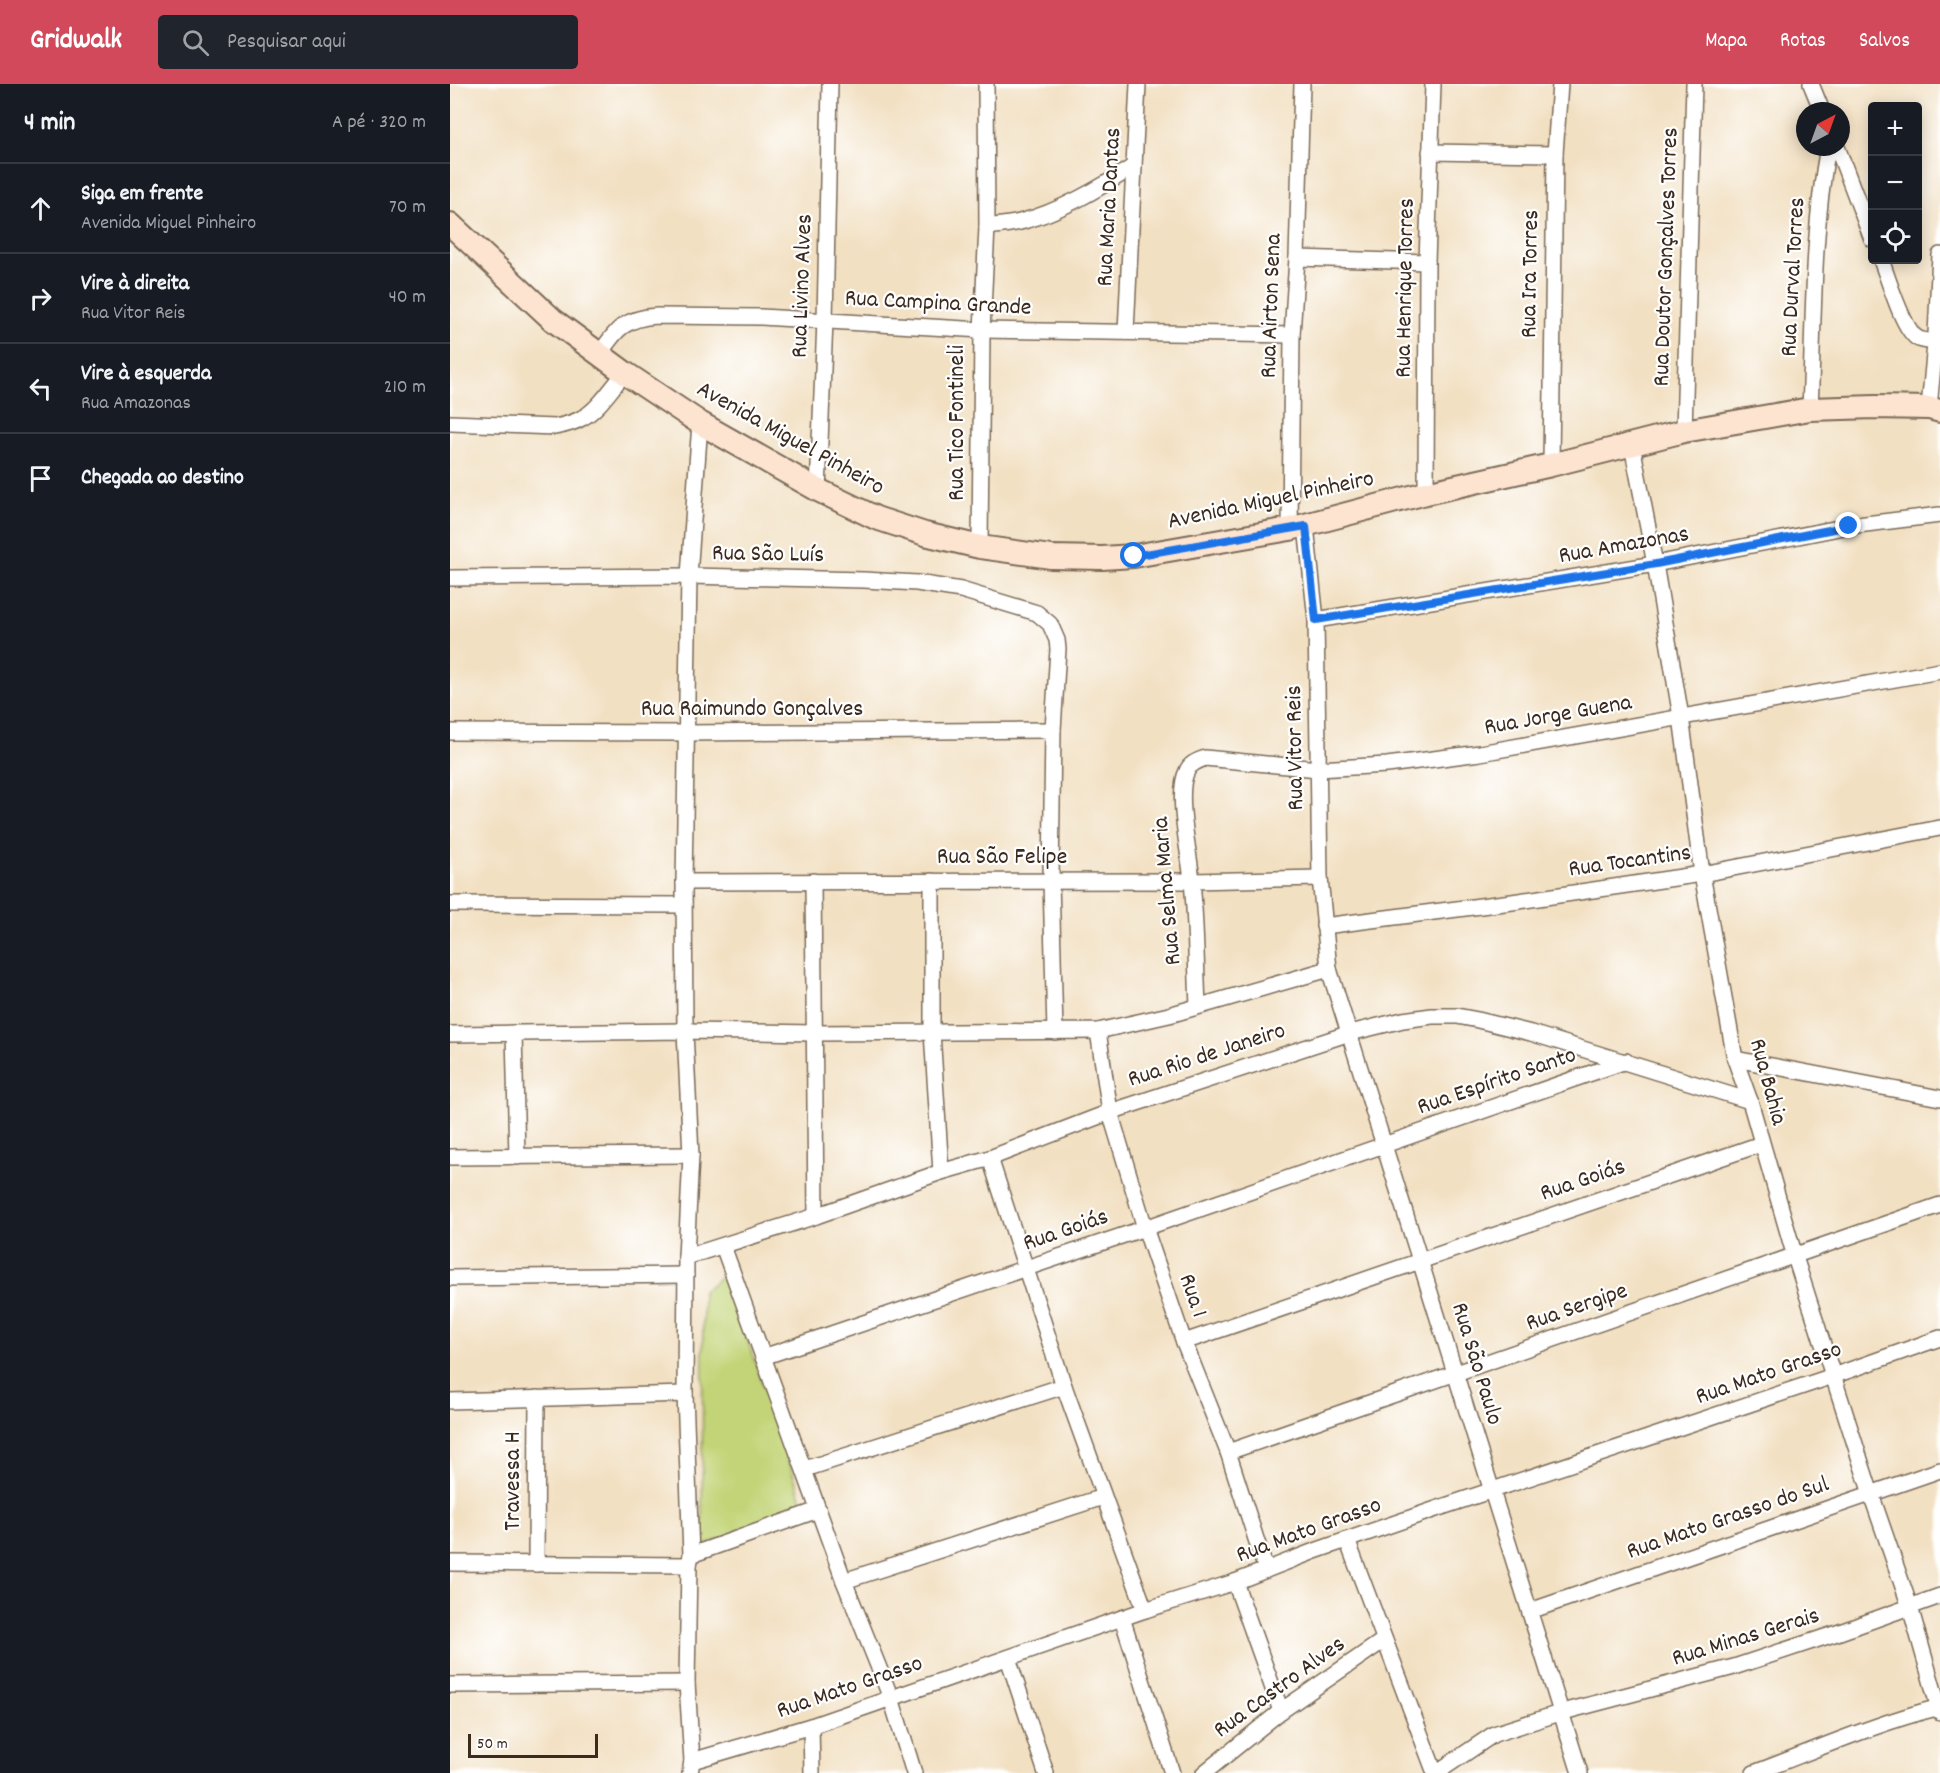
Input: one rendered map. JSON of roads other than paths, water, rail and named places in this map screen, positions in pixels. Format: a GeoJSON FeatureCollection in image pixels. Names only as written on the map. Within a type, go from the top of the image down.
{"type":"FeatureCollection","features":[{"type":"Feature","properties":{"kind":"street","name":"Rua Livino Alves"},"geometry":{"type":"LineString","coordinates":[[818,490],[825,321],[830,84]]}},
{"type":"Feature","properties":{"kind":"street","name":"Rua Tico Fontineli"},"geometry":{"type":"LineString","coordinates":[[980,547],[982,330],[987,227],[986,84]]}},
{"type":"Feature","properties":{"kind":"street","name":"Rua Maria Dantas"},"geometry":{"type":"LineString","coordinates":[[1126,332],[1138,84]]}},
{"type":"Feature","properties":{"kind":"street","name":"Rua Airton Sena"},"geometry":{"type":"LineString","coordinates":[[1298,527],[1292,335],[1297,258],[1302,84]]}},
{"type":"Feature","properties":{"kind":"street","name":"Rua Henrique Torres"},"geometry":{"type":"LineString","coordinates":[[1426,493],[1427,262],[1433,84]]}},
{"type":"Feature","properties":{"kind":"street","name":"Rua Ira Torres"},"geometry":{"type":"LineString","coordinates":[[1551,465],[1555,154],[1560,84]]}},
{"type":"Feature","properties":{"kind":"street","name":"Rua Doutor Gonçalves Torres"},"geometry":{"type":"LineString","coordinates":[[1684,431],[1694,84]]}},
{"type":"Feature","properties":{"kind":"street"},"geometry":{"type":"LineString","coordinates":[[1811,84],[1818,102]]}},
{"type":"Feature","properties":{"kind":"street"},"geometry":{"type":"LineString","coordinates":[[1430,152],[1555,154]]}},
{"type":"Feature","properties":{"kind":"street","name":"Rua Durval Torres"},"geometry":{"type":"LineString","coordinates":[[1810,409],[1817,227],[1826,156]]}},
{"type":"Feature","properties":{"kind":"street"},"geometry":{"type":"LineString","coordinates":[[1840,156],[1868,228]]}},
{"type":"Feature","properties":{"kind":"street"},"geometry":{"type":"LineString","coordinates":[[987,227],[1039,216],[1134,166]]}},
{"type":"Feature","properties":{"kind":"street","name":"Avenida Miguel Pinheiro"},"geometry":{"type":"LineString","coordinates":[[450,224],[553,320],[599,355],[700,423],[818,490],[876,518],[925,534],[980,547],[1051,557],[1134,556],[1298,527],[1426,493],[1551,465],[1684,431],[1810,409],[1934,410]]}},
{"type":"Feature","properties":{"kind":"street"},"geometry":{"type":"LineString","coordinates":[[1934,410],[1940,255]]}},
{"type":"Feature","properties":{"kind":"street"},"geometry":{"type":"LineString","coordinates":[[1297,258],[1427,262]]}},
{"type":"Feature","properties":{"kind":"street"},"geometry":{"type":"LineString","coordinates":[[1882,264],[1897,304],[1911,333],[1919,339],[1937,336]]}},
{"type":"Feature","properties":{"kind":"street","name":"Rua Campina Grande"},"geometry":{"type":"LineString","coordinates":[[599,355],[611,337],[627,322],[643,317],[708,316],[982,330],[1292,335]]}},
{"type":"Feature","properties":{"kind":"street"},"geometry":{"type":"LineString","coordinates":[[450,423],[526,427],[564,425],[585,417],[625,373]]}},
{"type":"Feature","properties":{"kind":"street"},"geometry":{"type":"LineString","coordinates":[[691,1767],[687,1683],[690,1560],[685,1394],[686,1257],[691,1155],[686,1031],[684,882],[688,576],[700,423]]}},
{"type":"Feature","properties":{"kind":"street","name":"Rua Bahia"},"geometry":{"type":"LineString","coordinates":[[1632,445],[1656,564],[1681,717],[1702,874],[1736,1059],[1795,1257],[1910,1607],[1940,1708]]}},
{"type":"Feature","properties":{"kind":"street","name":"Rua Amazonas"},"geometry":{"type":"LineString","coordinates":[[1316,620],[1656,564],[1849,526],[1940,515]]}},
{"type":"Feature","properties":{"kind":"street","name":"Rua Vitor Reis"},"geometry":{"type":"LineString","coordinates":[[1298,527],[1316,620],[1320,878],[1329,969]]}},
{"type":"Feature","properties":{"kind":"street","name":"Rua São Luís"},"geometry":{"type":"LineString","coordinates":[[450,578],[688,576],[864,580],[917,583],[961,590],[1019,607],[1044,617],[1050,624],[1058,649],[1053,730]]}},
{"type":"Feature","properties":{"kind":"street","name":"Rua Jorge Guena"},"geometry":{"type":"LineString","coordinates":[[1186,772],[1191,765],[1205,758],[1318,769],[1387,765],[1480,753],[1940,671]]}},
{"type":"Feature","properties":{"kind":"street"},"geometry":{"type":"LineString","coordinates":[[1053,730],[1051,880],[1055,1032]]}},
{"type":"Feature","properties":{"kind":"street","name":"Rua Raimundo Gonçalves"},"geometry":{"type":"LineString","coordinates":[[450,732],[1053,730]]}},
{"type":"Feature","properties":{"kind":"street","name":"Rua Selma Maria"},"geometry":{"type":"LineString","coordinates":[[1186,772],[1183,808],[1192,881],[1198,1006]]}},
{"type":"Feature","properties":{"kind":"street","name":"Rua Tocantins"},"geometry":{"type":"LineString","coordinates":[[1324,926],[1512,902],[1702,874],[1940,828]]}},
{"type":"Feature","properties":{"kind":"street","name":"Rua São Felipe"},"geometry":{"type":"LineString","coordinates":[[684,882],[1192,881],[1320,878]]}},
{"type":"Feature","properties":{"kind":"street"},"geometry":{"type":"LineString","coordinates":[[813,881],[816,1216]]}},
{"type":"Feature","properties":{"kind":"street"},"geometry":{"type":"LineString","coordinates":[[932,881],[932,1032],[941,1172]]}},
{"type":"Feature","properties":{"kind":"street"},"geometry":{"type":"LineString","coordinates":[[450,904],[684,905]]}},
{"type":"Feature","properties":{"kind":"street"},"geometry":{"type":"LineString","coordinates":[[450,1034],[686,1031],[814,1033],[1098,1031],[1138,1023],[1329,969]]}},
{"type":"Feature","properties":{"kind":"street","name":"Rua São Paulo"},"geometry":{"type":"LineString","coordinates":[[1329,969],[1491,1491],[1563,1712],[1580,1773]]}},
{"type":"Feature","properties":{"kind":"street","name":"Rua Rio de Janeiro"},"geometry":{"type":"LineString","coordinates":[[686,1257],[816,1216],[941,1172],[990,1158],[1110,1112],[1350,1033],[1403,1020],[1432,1016],[1457,1016],[1531,1033],[1750,1101]]}},
{"type":"Feature","properties":{"kind":"street","name":"Rua 1"},"geometry":{"type":"LineString","coordinates":[[1098,1031],[1110,1112],[1145,1228],[1184,1342],[1228,1452],[1266,1570]]}},
{"type":"Feature","properties":{"kind":"street"},"geometry":{"type":"LineString","coordinates":[[514,1033],[517,1157]]}},
{"type":"Feature","properties":{"kind":"street"},"geometry":{"type":"LineString","coordinates":[[1736,1059],[1940,1098]]}},
{"type":"Feature","properties":{"kind":"street","name":"Rua Espírito Santo"},"geometry":{"type":"LineString","coordinates":[[1383,1144],[1626,1061]]}},
{"type":"Feature","properties":{"kind":"street","name":"Rua Goiás"},"geometry":{"type":"LineString","coordinates":[[763,1357],[1145,1228],[1383,1144]]}},
{"type":"Feature","properties":{"kind":"street","name":"Rua Goiás"},"geometry":{"type":"LineString","coordinates":[[1184,1342],[1761,1144]]}},
{"type":"Feature","properties":{"kind":"street"},"geometry":{"type":"LineString","coordinates":[[450,1157],[691,1155]]}},
{"type":"Feature","properties":{"kind":"street"},"geometry":{"type":"LineString","coordinates":[[990,1158],[1064,1386],[1145,1610]]}},
{"type":"Feature","properties":{"kind":"street","name":"Rua Sergipe"},"geometry":{"type":"LineString","coordinates":[[1228,1452],[1940,1205]]}},
{"type":"Feature","properties":{"kind":"street"},"geometry":{"type":"LineString","coordinates":[[723,1246],[844,1581],[891,1698],[914,1773]]}},
{"type":"Feature","properties":{"kind":"street"},"geometry":{"type":"LineString","coordinates":[[450,1278],[686,1275]]}},
{"type":"Feature","properties":{"kind":"street","name":"Rua Mato Grasso"},"geometry":{"type":"LineString","coordinates":[[691,1767],[1940,1338]]}},
{"type":"Feature","properties":{"kind":"street"},"geometry":{"type":"LineString","coordinates":[[804,1469],[1064,1386]]}},
{"type":"Feature","properties":{"kind":"street"},"geometry":{"type":"LineString","coordinates":[[450,1401],[685,1394]]}},
{"type":"Feature","properties":{"kind":"street","name":"Travessa H"},"geometry":{"type":"LineString","coordinates":[[536,1564],[537,1398]]}},
{"type":"Feature","properties":{"kind":"street","name":"Rua Mato Grasso do Sul"},"geometry":{"type":"LineString","coordinates":[[1530,1611],[1940,1470]]}},
{"type":"Feature","properties":{"kind":"street"},"geometry":{"type":"LineString","coordinates":[[844,1581],[1103,1497]]}},
{"type":"Feature","properties":{"kind":"street"},"geometry":{"type":"LineString","coordinates":[[450,1563],[536,1564],[690,1560],[818,1510]]}},
{"type":"Feature","properties":{"kind":"street"},"geometry":{"type":"LineString","coordinates":[[1347,1540],[1436,1773]]}},
{"type":"Feature","properties":{"kind":"street"},"geometry":{"type":"LineString","coordinates":[[1234,1582],[1281,1711]]}},
{"type":"Feature","properties":{"kind":"street","name":"Rua Minas Gerais"},"geometry":{"type":"LineString","coordinates":[[1436,1773],[1494,1734],[1563,1712],[1734,1667],[1940,1596]]}},
{"type":"Feature","properties":{"kind":"street"},"geometry":{"type":"LineString","coordinates":[[1122,1618],[1172,1773]]}},
{"type":"Feature","properties":{"kind":"street","name":"Rua Castro Alves"},"geometry":{"type":"LineString","coordinates":[[1204,1773],[1281,1711],[1384,1640]]}},
{"type":"Feature","properties":{"kind":"street"},"geometry":{"type":"LineString","coordinates":[[1008,1658],[1046,1773]]}},
{"type":"Feature","properties":{"kind":"street"},"geometry":{"type":"LineString","coordinates":[[450,1684],[687,1683]]}},
{"type":"Feature","properties":{"kind":"street"},"geometry":{"type":"LineString","coordinates":[[1754,1773],[1778,1769],[1864,1730],[1912,1713],[1940,1708]]}},
{"type":"Feature","properties":{"kind":"street"},"geometry":{"type":"LineString","coordinates":[[811,1726],[812,1773]]}}]}
